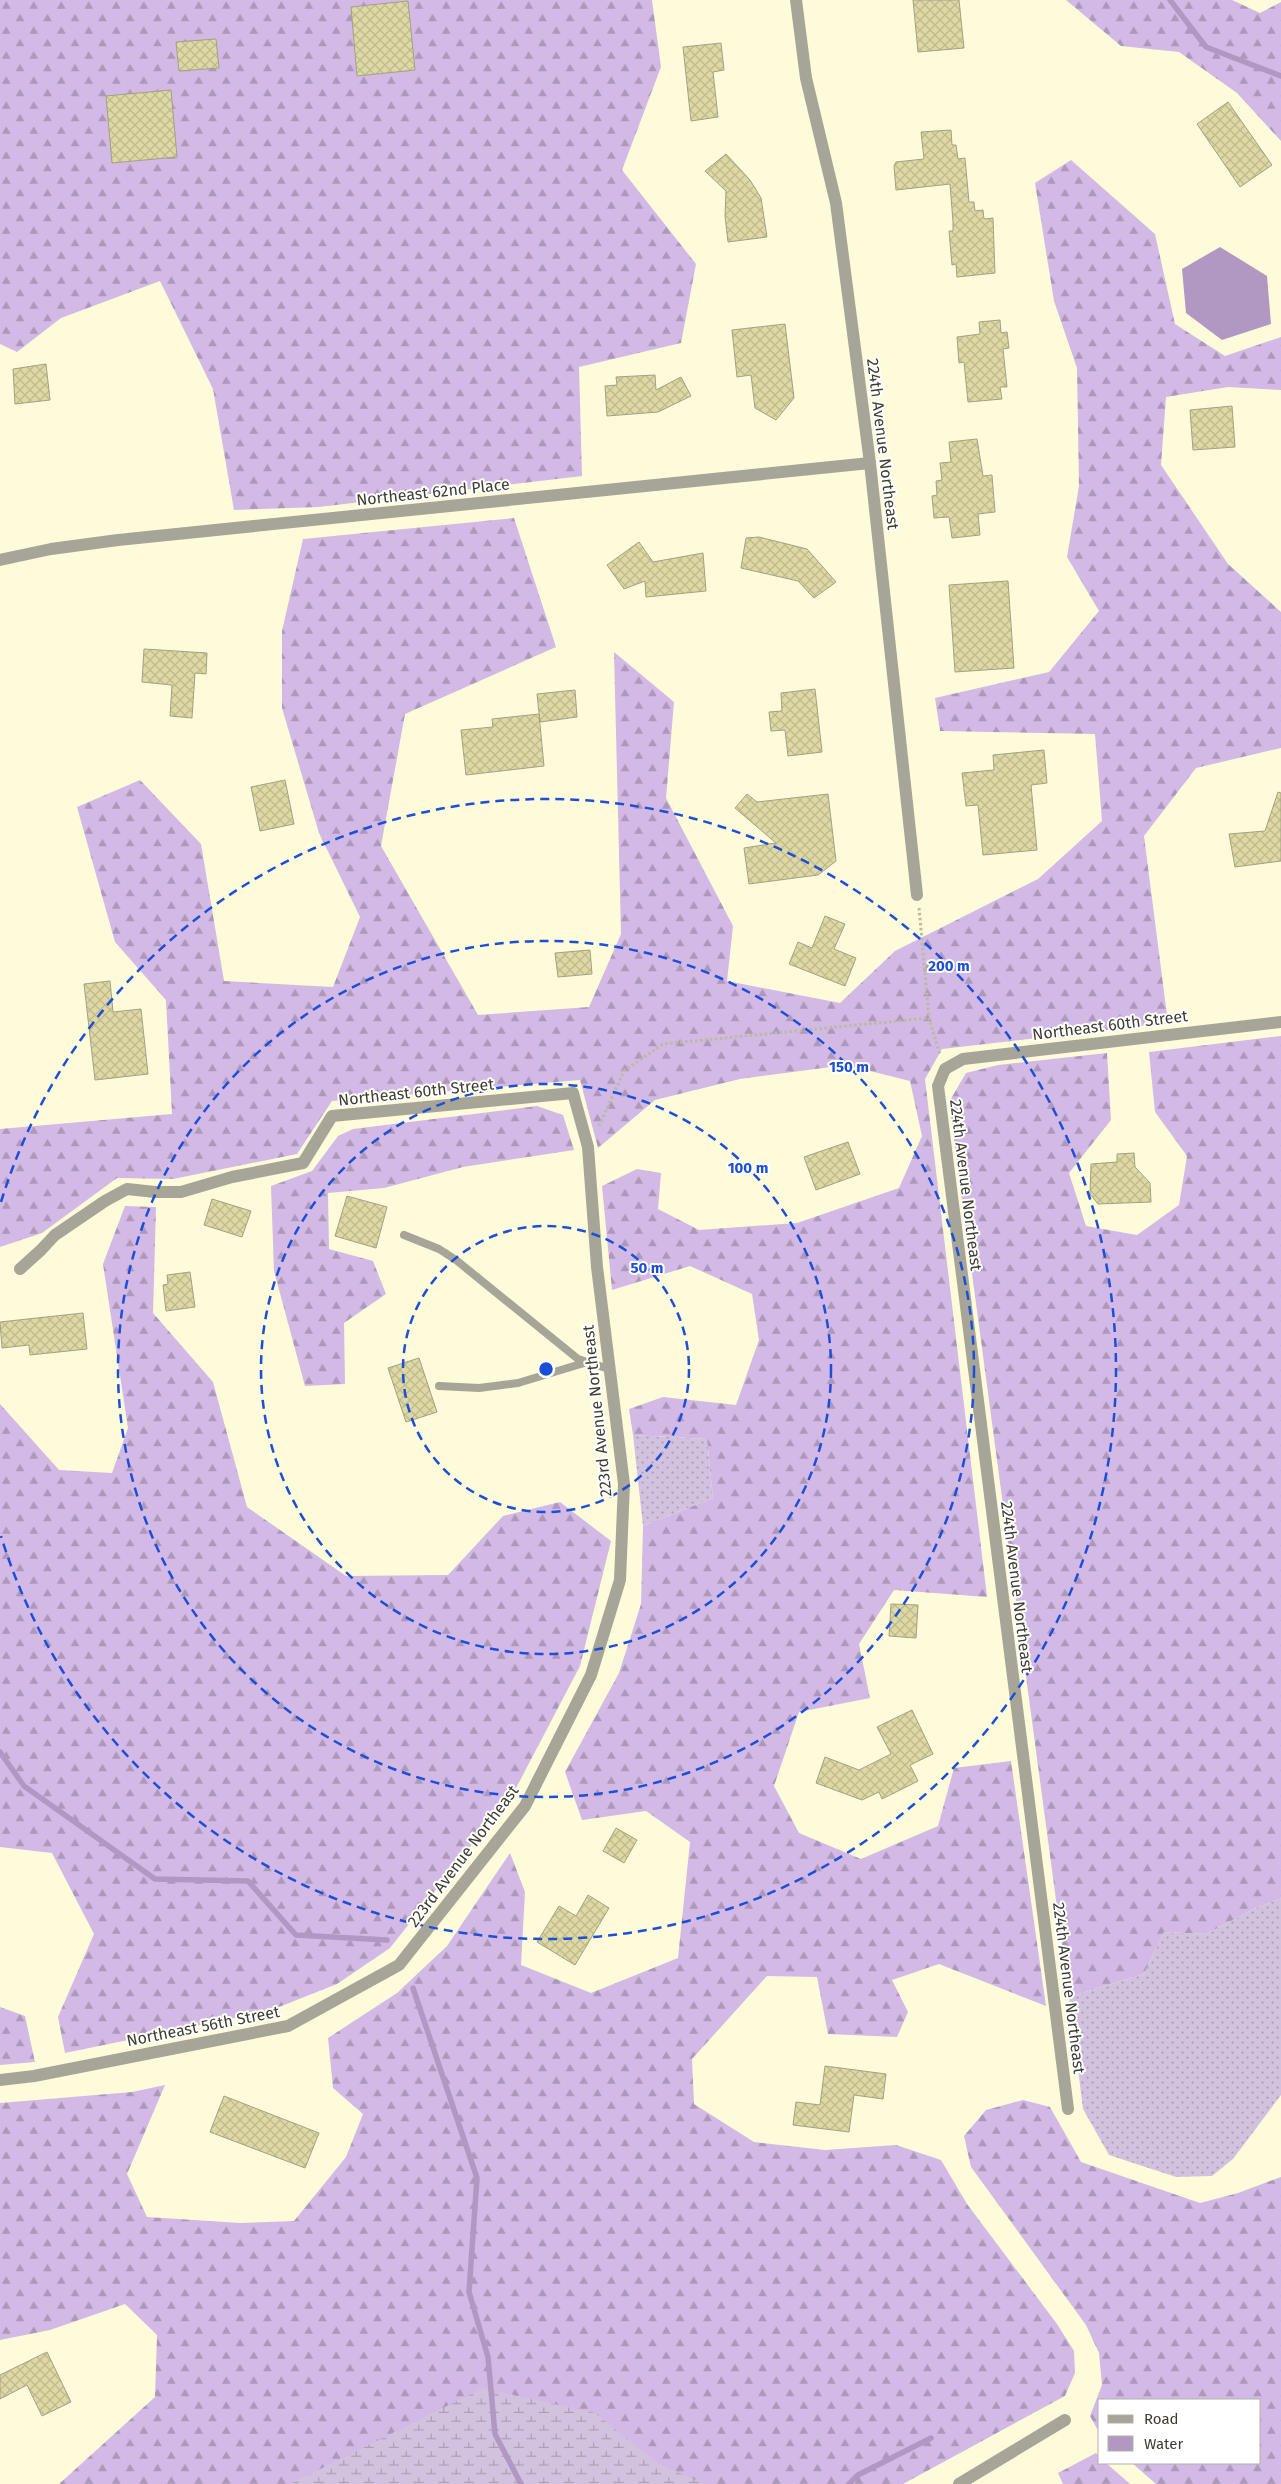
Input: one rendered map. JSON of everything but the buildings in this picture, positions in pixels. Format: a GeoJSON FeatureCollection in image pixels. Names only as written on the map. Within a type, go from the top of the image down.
{"type":"FeatureCollection","features":[{"type":"Feature","properties":{"kind":"street","name":"224th Avenue Northeast"},"geometry":{"type":"LineString","coordinates":[[796,0],[806,78],[836,203],[870,463],[917,894]]}},
{"type":"Feature","properties":{"kind":"street","name":"Northeast 62nd Place"},"geometry":{"type":"LineString","coordinates":[[0,560],[51,549],[118,540],[870,463]]}},
{"type":"Feature","properties":{"kind":"street","name":"Northeast 60th Street"},"geometry":{"type":"LineString","coordinates":[[945,1070],[963,1059],[1281,1022]]}},
{"type":"Feature","properties":{"kind":"street","name":"224th Avenue Northeast"},"geometry":{"type":"LineString","coordinates":[[945,1070],[938,1086],[1068,2109]]}},
{"type":"Feature","properties":{"kind":"street","name":"Northeast 60th Street"},"geometry":{"type":"LineString","coordinates":[[20,1269],[41,1250],[54,1234],[105,1200],[127,1189],[181,1192],[232,1177],[303,1163],[332,1116],[573,1093]]}},
{"type":"Feature","properties":{"kind":"street","name":"223rd Avenue Northeast"},"geometry":{"type":"LineString","coordinates":[[400,1965],[525,1806],[591,1674],[620,1580],[624,1484],[597,1266],[588,1147],[573,1093]]}},
{"type":"Feature","properties":{"kind":"street","name":"Northeast 56th Street"},"geometry":{"type":"LineString","coordinates":[[0,2080],[34,2076],[288,2026],[400,1965]]}},
{"type":"Feature","properties":{"kind":"street"},"geometry":{"type":"LineString","coordinates":[[959,2484],[1065,2420]]}},
{"type":"Feature","properties":{"kind":"lane"},"geometry":{"type":"LineString","coordinates":[[404,1235],[439,1249],[456,1260],[551,1339],[584,1363],[609,1368]]}},
{"type":"Feature","properties":{"kind":"lane"},"geometry":{"type":"LineString","coordinates":[[439,1386],[479,1388],[518,1383],[584,1363]]}},
{"type":"Feature","properties":{"kind":"path"},"geometry":{"type":"LineString","coordinates":[[917,894],[929,1018],[945,1070]]}},
{"type":"Feature","properties":{"kind":"path"},"geometry":{"type":"LineString","coordinates":[[588,1147],[624,1071],[663,1044],[929,1018]]}},
{"type":"Feature","properties":{"kind":"green space"},"geometry":{"type":"Polygon","coordinates":[[[0,0],[652,0],[661,67],[622,170],[696,264],[681,343],[579,367],[582,476],[319,507],[234,510],[213,389],[160,281],[61,318],[17,352],[0,344],[0,0]]]}},
{"type":"Feature","properties":{"kind":"green space"},"geometry":{"type":"Polygon","coordinates":[[[1066,0],[1232,0],[1260,13],[1281,2],[1281,141],[1237,93],[1179,52],[1121,46],[1066,0]]]}},
{"type":"Feature","properties":{"kind":"green space"},"geometry":{"type":"Polygon","coordinates":[[[1071,160],[1155,234],[1175,324],[1225,356],[1281,337],[1281,390],[1228,387],[1166,397],[1161,465],[1228,564],[1281,612],[1281,748],[1196,768],[1144,836],[1168,1023],[942,1049],[925,1079],[987,1597],[894,1590],[859,1644],[870,1698],[799,1712],[774,1786],[799,1833],[861,1859],[938,1826],[954,1768],[1011,1761],[1046,2006],[939,1964],[892,1980],[908,2012],[897,2037],[828,2034],[817,1977],[767,1976],[692,2059],[694,2104],[754,2142],[825,2150],[896,2145],[941,2160],[967,2204],[1057,2324],[1074,2351],[1075,2373],[1065,2396],[903,2484],[59,2484],[155,2397],[157,2335],[125,2304],[50,2330],[0,2340],[0,2103],[132,2092],[165,2085],[127,2174],[147,2217],[240,2223],[294,2221],[346,2157],[363,2114],[333,2088],[328,2038],[397,1993],[447,1946],[510,1853],[525,1892],[521,1965],[591,1993],[678,1958],[690,1842],[646,1811],[582,1820],[565,1772],[619,1673],[641,1604],[643,1526],[713,1498],[707,1439],[633,1435],[629,1409],[663,1397],[736,1405],[759,1340],[752,1294],[690,1266],[612,1290],[602,1186],[637,1169],[661,1173],[658,1209],[699,1230],[797,1223],[899,1188],[922,1136],[910,1081],[846,1065],[740,1079],[655,1100],[598,1148],[580,1080],[332,1101],[297,1154],[173,1179],[117,1178],[42,1233],[0,1247],[0,1129],[172,1114],[166,1000],[115,942],[77,807],[140,780],[201,844],[224,981],[333,987],[360,917],[319,833],[282,708],[282,631],[303,539],[514,518],[556,647],[405,714],[381,846],[478,1015],[589,1007],[621,934],[614,652],[674,702],[666,798],[733,926],[727,981],[840,1003],[895,951],[1038,879],[1102,821],[1095,734],[940,731],[935,698],[1049,672],[1099,611],[1067,557],[1079,486],[1077,368],[1054,301],[1035,183],[1071,160]]]}},
{"type":"Feature","properties":{"kind":"green space"},"geometry":{"type":"Polygon","coordinates":[[[1281,1036],[1281,1898],[1254,1909],[1206,1934],[1164,1932],[1144,1974],[1069,1997],[949,1102],[966,1073],[998,1065],[1107,1053],[1111,1120],[1069,1173],[1086,1226],[1137,1235],[1179,1205],[1187,1156],[1155,1112],[1149,1052],[1281,1036]]]}},
{"type":"Feature","properties":{"kind":"green space"},"geometry":{"type":"Polygon","coordinates":[[[537,1106],[563,1115],[574,1150],[463,1167],[384,1188],[328,1193],[329,1249],[373,1261],[386,1294],[344,1323],[345,1384],[305,1386],[274,1271],[271,1186],[312,1171],[338,1136],[353,1129],[537,1106]]]}},
{"type":"Feature","properties":{"kind":"green space"},"geometry":{"type":"Polygon","coordinates":[[[125,1206],[156,1207],[153,1313],[213,1382],[247,1507],[346,1576],[448,1575],[503,1516],[560,1502],[611,1541],[580,1666],[515,1790],[390,1948],[337,1984],[269,2011],[65,2053],[58,2017],[94,1934],[52,1853],[0,1847],[0,1404],[59,1470],[112,1473],[128,1428],[103,1264],[125,1206]]]}},
{"type":"Feature","properties":{"kind":"green space"},"geometry":{"type":"Polygon","coordinates":[[[633,1435],[707,1439],[713,1498],[643,1526],[633,1435]]]}},
{"type":"Feature","properties":{"kind":"green space"},"geometry":{"type":"Polygon","coordinates":[[[1281,1898],[1281,2095],[1233,2159],[1212,2176],[1176,2177],[1109,2155],[1083,2109],[1069,1997],[1144,1974],[1164,1932],[1206,1934],[1254,1909],[1281,1898]]]}},
{"type":"Feature","properties":{"kind":"green space"},"geometry":{"type":"Polygon","coordinates":[[[0,2007],[25,2016],[35,2062],[0,2065],[0,2007]]]}},
{"type":"Feature","properties":{"kind":"green space"},"geometry":{"type":"Polygon","coordinates":[[[1023,2100],[1050,2107],[1081,2162],[1200,2203],[1238,2193],[1281,2177],[1281,2484],[1156,2484],[1133,2464],[1261,2464],[1261,2399],[1098,2399],[1098,2430],[1090,2416],[1102,2385],[1099,2353],[1086,2325],[971,2167],[964,2136],[986,2110],[1023,2100]]]}},
{"type":"Feature","properties":{"kind":"green space"},"geometry":{"type":"Polygon","coordinates":[[[483,2388],[595,2413],[659,2464],[705,2484],[290,2484],[483,2388]]]}},
{"type":"Feature","properties":{"kind":"green space"},"geometry":{"type":"Polygon","coordinates":[[[1096,2453],[1098,2455],[1098,2464],[1107,2464],[1130,2484],[1063,2484],[1058,2473],[1096,2453]]]}},
{"type":"Feature","properties":{"kind":"water"},"geometry":{"type":"Polygon","coordinates":[[[1220,247],[1267,276],[1271,324],[1222,340],[1186,313],[1182,269],[1220,247]]]}},
{"type":"Feature","properties":{"kind":"waterway"},"geometry":{"type":"LineString","coordinates":[[1170,0],[1206,47],[1281,76]]}},
{"type":"Feature","properties":{"kind":"waterway"},"geometry":{"type":"LineString","coordinates":[[0,1752],[24,1786],[155,1879],[248,1881],[296,1935],[387,1940]]}},
{"type":"Feature","properties":{"kind":"waterway"},"geometry":{"type":"LineString","coordinates":[[413,1988],[477,2178],[469,2292],[488,2357],[495,2434],[521,2484]]}},
{"type":"Feature","properties":{"kind":"waterway"},"geometry":{"type":"LineString","coordinates":[[849,2484],[858,2475],[931,2438]]}}]}
